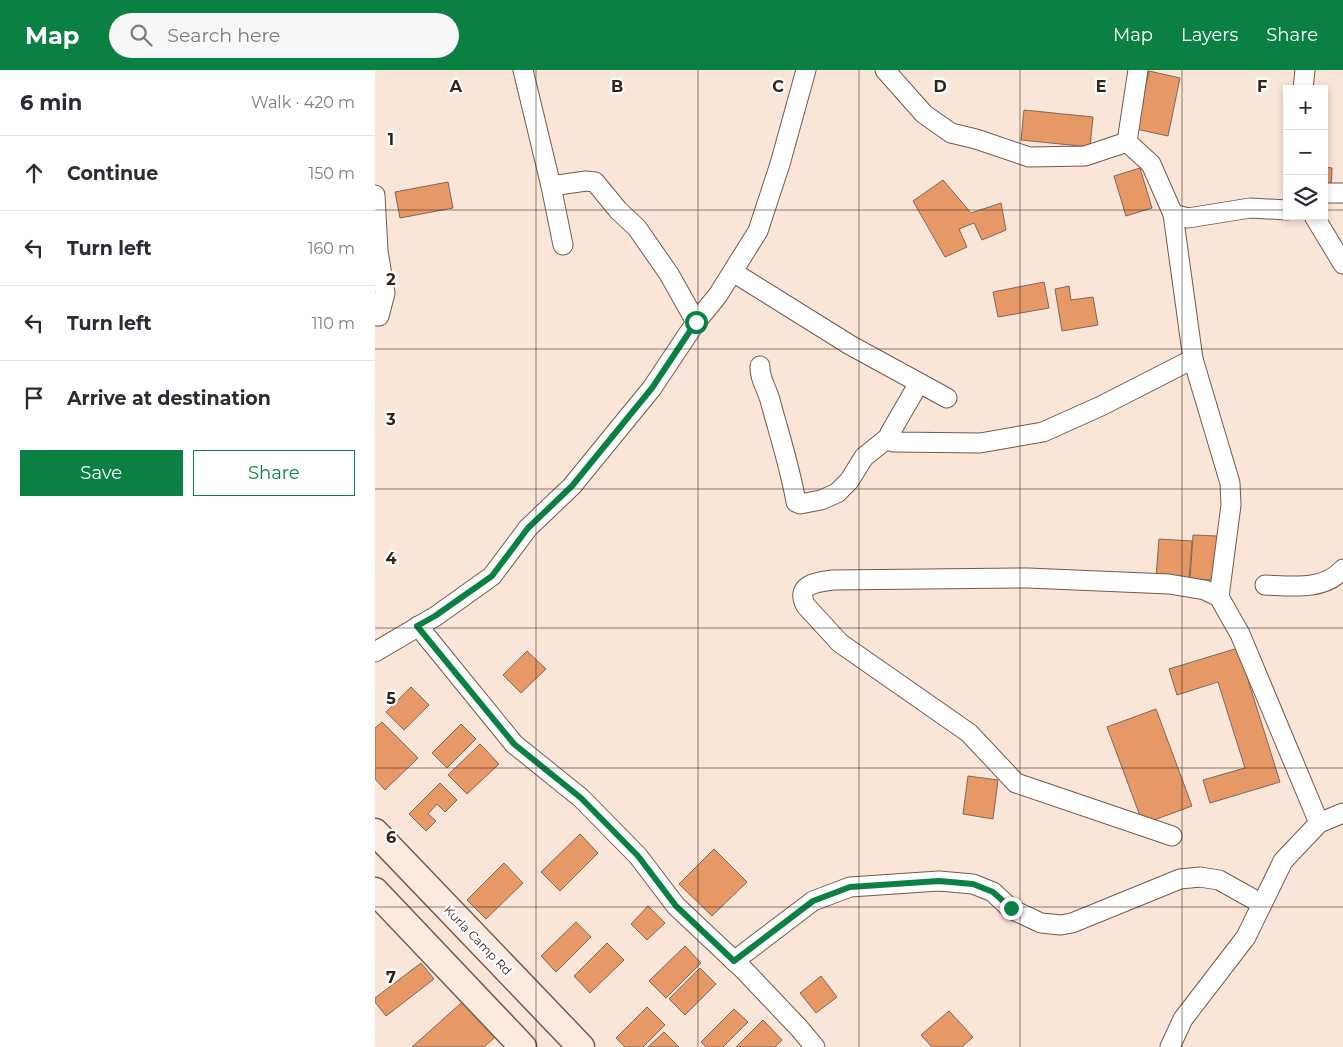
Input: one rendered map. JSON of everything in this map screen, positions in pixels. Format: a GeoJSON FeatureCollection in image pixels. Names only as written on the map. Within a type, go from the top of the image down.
{"type":"FeatureCollection","features":[{"type":"Feature","properties":{"kind":"main road","name":"Kurla Camp Rd"},"geometry":{"type":"LineString","coordinates":[[375,832],[581,1047]]}},
{"type":"Feature","properties":{"kind":"main road"},"geometry":{"type":"LineString","coordinates":[[375,891],[523,1047]]}},
{"type":"Feature","properties":{"kind":"street"},"geometry":{"type":"LineString","coordinates":[[523,70],[563,245]]}},
{"type":"Feature","properties":{"kind":"street"},"geometry":{"type":"LineString","coordinates":[[375,652],[435,616],[492,576],[528,528],[572,486],[652,388],[696,322],[718,295],[758,231],[780,164],[806,70]]}},
{"type":"Feature","properties":{"kind":"street"},"geometry":{"type":"LineString","coordinates":[[885,70],[924,114],[951,133],[1029,157],[1085,156],[1127,142]]}},
{"type":"Feature","properties":{"kind":"street"},"geometry":{"type":"LineString","coordinates":[[1127,142],[1138,70]]}},
{"type":"Feature","properties":{"kind":"street"},"geometry":{"type":"LineString","coordinates":[[1303,85],[1305,70]]}},
{"type":"Feature","properties":{"kind":"street"},"geometry":{"type":"LineString","coordinates":[[1127,142],[1151,164],[1173,214],[1193,359],[1230,482],[1231,504],[1219,597]]}},
{"type":"Feature","properties":{"kind":"street"},"geometry":{"type":"LineString","coordinates":[[551,186],[587,181],[595,182],[618,210],[637,228],[669,274],[696,322]]}},
{"type":"Feature","properties":{"kind":"street"},"geometry":{"type":"LineString","coordinates":[[1328,193],[1343,193]]}},
{"type":"Feature","properties":{"kind":"street"},"geometry":{"type":"LineString","coordinates":[[375,195],[378,251],[385,293],[379,316],[375,316]]}},
{"type":"Feature","properties":{"kind":"street"},"geometry":{"type":"LineString","coordinates":[[1173,214],[1188,218],[1283,204]]}},
{"type":"Feature","properties":{"kind":"street"},"geometry":{"type":"LineString","coordinates":[[1316,220],[1343,264]]}},
{"type":"Feature","properties":{"kind":"street"},"geometry":{"type":"LineString","coordinates":[[733,272],[850,345],[947,398]]}},
{"type":"Feature","properties":{"kind":"street"},"geometry":{"type":"LineString","coordinates":[[889,437],[894,442],[980,444],[1043,432],[1101,406],[1193,359]]}},
{"type":"Feature","properties":{"kind":"street"},"geometry":{"type":"LineString","coordinates":[[760,366],[759,371],[768,395],[791,475],[796,502],[800,504],[813,502],[837,493],[849,481],[864,457],[889,437],[919,383]]}},
{"type":"Feature","properties":{"kind":"street"},"geometry":{"type":"LineString","coordinates":[[1265,585],[1307,586],[1327,581],[1339,574],[1343,569]]}},
{"type":"Feature","properties":{"kind":"street"},"geometry":{"type":"LineString","coordinates":[[1172,836],[1016,783],[969,733],[840,643],[806,606],[803,594],[806,587],[814,583],[833,580],[1028,578],[1169,584],[1205,590],[1219,597],[1240,634],[1319,823]]}},
{"type":"Feature","properties":{"kind":"street"},"geometry":{"type":"LineString","coordinates":[[417,626],[514,744],[581,798],[638,856],[676,906],[734,961],[815,1047]]}},
{"type":"Feature","properties":{"kind":"street"},"geometry":{"type":"LineString","coordinates":[[1170,1047],[1183,1019],[1246,937],[1283,861],[1319,823],[1343,813]]}},
{"type":"Feature","properties":{"kind":"street"},"geometry":{"type":"LineString","coordinates":[[734,961],[813,901],[850,887],[939,881],[973,884],[993,892],[1011,908],[1041,923],[1061,925],[1072,923],[1180,879],[1200,877],[1219,880],[1262,904]]}},
{"type":"Feature","properties":{"kind":"building"},"geometry":{"type":"Polygon","coordinates":[[[1149,71],[1180,78],[1168,136],[1136,129],[1149,71]]]}},
{"type":"Feature","properties":{"kind":"building"},"geometry":{"type":"Polygon","coordinates":[[[1024,110],[1093,117],[1090,147],[1021,140],[1024,110]]]}},
{"type":"Feature","properties":{"kind":"building"},"geometry":{"type":"Polygon","coordinates":[[[1140,168],[1152,208],[1126,216],[1114,176],[1140,168]]]}},
{"type":"Feature","properties":{"kind":"building"},"geometry":{"type":"Polygon","coordinates":[[[1328,168],[1332,168],[1331,189],[1328,189],[1328,168]]]}},
{"type":"Feature","properties":{"kind":"building"},"geometry":{"type":"Polygon","coordinates":[[[943,180],[971,213],[1001,203],[1006,230],[982,240],[974,223],[959,229],[967,247],[945,257],[913,201],[943,180]]]}},
{"type":"Feature","properties":{"kind":"building"},"geometry":{"type":"Polygon","coordinates":[[[448,182],[453,208],[400,218],[395,192],[448,182]]]}},
{"type":"Feature","properties":{"kind":"building"},"geometry":{"type":"Polygon","coordinates":[[[1044,282],[1049,308],[998,317],[993,292],[1044,282]]]}},
{"type":"Feature","properties":{"kind":"building"},"geometry":{"type":"Polygon","coordinates":[[[1069,286],[1071,300],[1093,297],[1098,325],[1062,331],[1055,289],[1069,286]]]}},
{"type":"Feature","properties":{"kind":"building"},"geometry":{"type":"Polygon","coordinates":[[[1193,535],[1217,536],[1214,580],[1190,579],[1193,535]]]}},
{"type":"Feature","properties":{"kind":"building"},"geometry":{"type":"Polygon","coordinates":[[[1159,539],[1192,541],[1189,579],[1156,577],[1159,539]]]}},
{"type":"Feature","properties":{"kind":"building"},"geometry":{"type":"Polygon","coordinates":[[[1238,648],[1280,782],[1210,803],[1203,780],[1245,768],[1218,682],[1177,695],[1169,669],[1238,648]]]}},
{"type":"Feature","properties":{"kind":"building"},"geometry":{"type":"Polygon","coordinates":[[[527,651],[546,669],[521,693],[503,675],[527,651]]]}},
{"type":"Feature","properties":{"kind":"building"},"geometry":{"type":"Polygon","coordinates":[[[411,687],[429,705],[404,730],[386,712],[411,687]]]}},
{"type":"Feature","properties":{"kind":"building"},"geometry":{"type":"Polygon","coordinates":[[[1156,709],[1192,806],[1143,824],[1107,727],[1156,709]]]}},
{"type":"Feature","properties":{"kind":"building"},"geometry":{"type":"Polygon","coordinates":[[[382,722],[418,758],[385,790],[375,779],[375,728],[382,722]]]}},
{"type":"Feature","properties":{"kind":"building"},"geometry":{"type":"Polygon","coordinates":[[[461,724],[476,739],[447,768],[432,753],[461,724]]]}},
{"type":"Feature","properties":{"kind":"building"},"geometry":{"type":"Polygon","coordinates":[[[480,744],[499,764],[467,794],[448,775],[480,744]]]}},
{"type":"Feature","properties":{"kind":"building"},"geometry":{"type":"Polygon","coordinates":[[[968,776],[998,780],[993,819],[963,814],[968,776]]]}},
{"type":"Feature","properties":{"kind":"building"},"geometry":{"type":"Polygon","coordinates":[[[440,783],[457,800],[445,812],[437,804],[428,814],[436,821],[426,831],[409,814],[440,783]]]}},
{"type":"Feature","properties":{"kind":"building"},"geometry":{"type":"Polygon","coordinates":[[[580,834],[598,853],[560,891],[541,872],[580,834]]]}},
{"type":"Feature","properties":{"kind":"building"},"geometry":{"type":"Polygon","coordinates":[[[714,849],[747,882],[712,916],[679,884],[714,849]]]}},
{"type":"Feature","properties":{"kind":"building"},"geometry":{"type":"Polygon","coordinates":[[[504,863],[523,883],[486,919],[467,900],[504,863]]]}},
{"type":"Feature","properties":{"kind":"building"},"geometry":{"type":"Polygon","coordinates":[[[648,906],[665,923],[647,940],[631,924],[648,906]]]}},
{"type":"Feature","properties":{"kind":"building"},"geometry":{"type":"Polygon","coordinates":[[[576,922],[591,937],[556,972],[541,956],[576,922]]]}},
{"type":"Feature","properties":{"kind":"building"},"geometry":{"type":"Polygon","coordinates":[[[607,943],[624,960],[590,993],[574,976],[607,943]]]}},
{"type":"Feature","properties":{"kind":"building"},"geometry":{"type":"Polygon","coordinates":[[[685,946],[701,963],[666,998],[649,981],[685,946]]]}},
{"type":"Feature","properties":{"kind":"building"},"geometry":{"type":"Polygon","coordinates":[[[421,963],[434,979],[386,1016],[375,1002],[375,998],[421,963]]]}},
{"type":"Feature","properties":{"kind":"building"},"geometry":{"type":"Polygon","coordinates":[[[700,968],[716,984],[685,1015],[669,999],[700,968]]]}},
{"type":"Feature","properties":{"kind":"building"},"geometry":{"type":"Polygon","coordinates":[[[821,976],[837,997],[816,1013],[800,993],[821,976]]]}},
{"type":"Feature","properties":{"kind":"building"},"geometry":{"type":"Polygon","coordinates":[[[469,996],[501,1032],[484,1047],[412,1047],[469,996]]]}},
{"type":"Feature","properties":{"kind":"building"},"geometry":{"type":"Polygon","coordinates":[[[647,1007],[665,1025],[643,1047],[625,1047],[616,1038],[647,1007]]]}},
{"type":"Feature","properties":{"kind":"building"},"geometry":{"type":"Polygon","coordinates":[[[734,1009],[748,1022],[723,1047],[706,1047],[701,1042],[734,1009]]]}},
{"type":"Feature","properties":{"kind":"building"},"geometry":{"type":"Polygon","coordinates":[[[949,1011],[973,1037],[962,1047],[932,1047],[921,1035],[949,1011]]]}},
{"type":"Feature","properties":{"kind":"building"},"geometry":{"type":"Polygon","coordinates":[[[763,1020],[782,1040],[775,1047],[736,1047],[763,1020]]]}},
{"type":"Feature","properties":{"kind":"building"},"geometry":{"type":"Polygon","coordinates":[[[664,1032],[678,1047],[648,1047],[664,1032]]]}},
{"type":"Feature","properties":{"kind":"route"},"geometry":{"type":"LineString","coordinates":[[696,322],[652,388],[572,486],[528,528],[492,576],[435,616],[417,626],[514,744],[581,798],[638,856],[676,906],[734,961],[813,901],[850,887],[939,881],[973,884],[993,892],[1011,908]]}}]}
